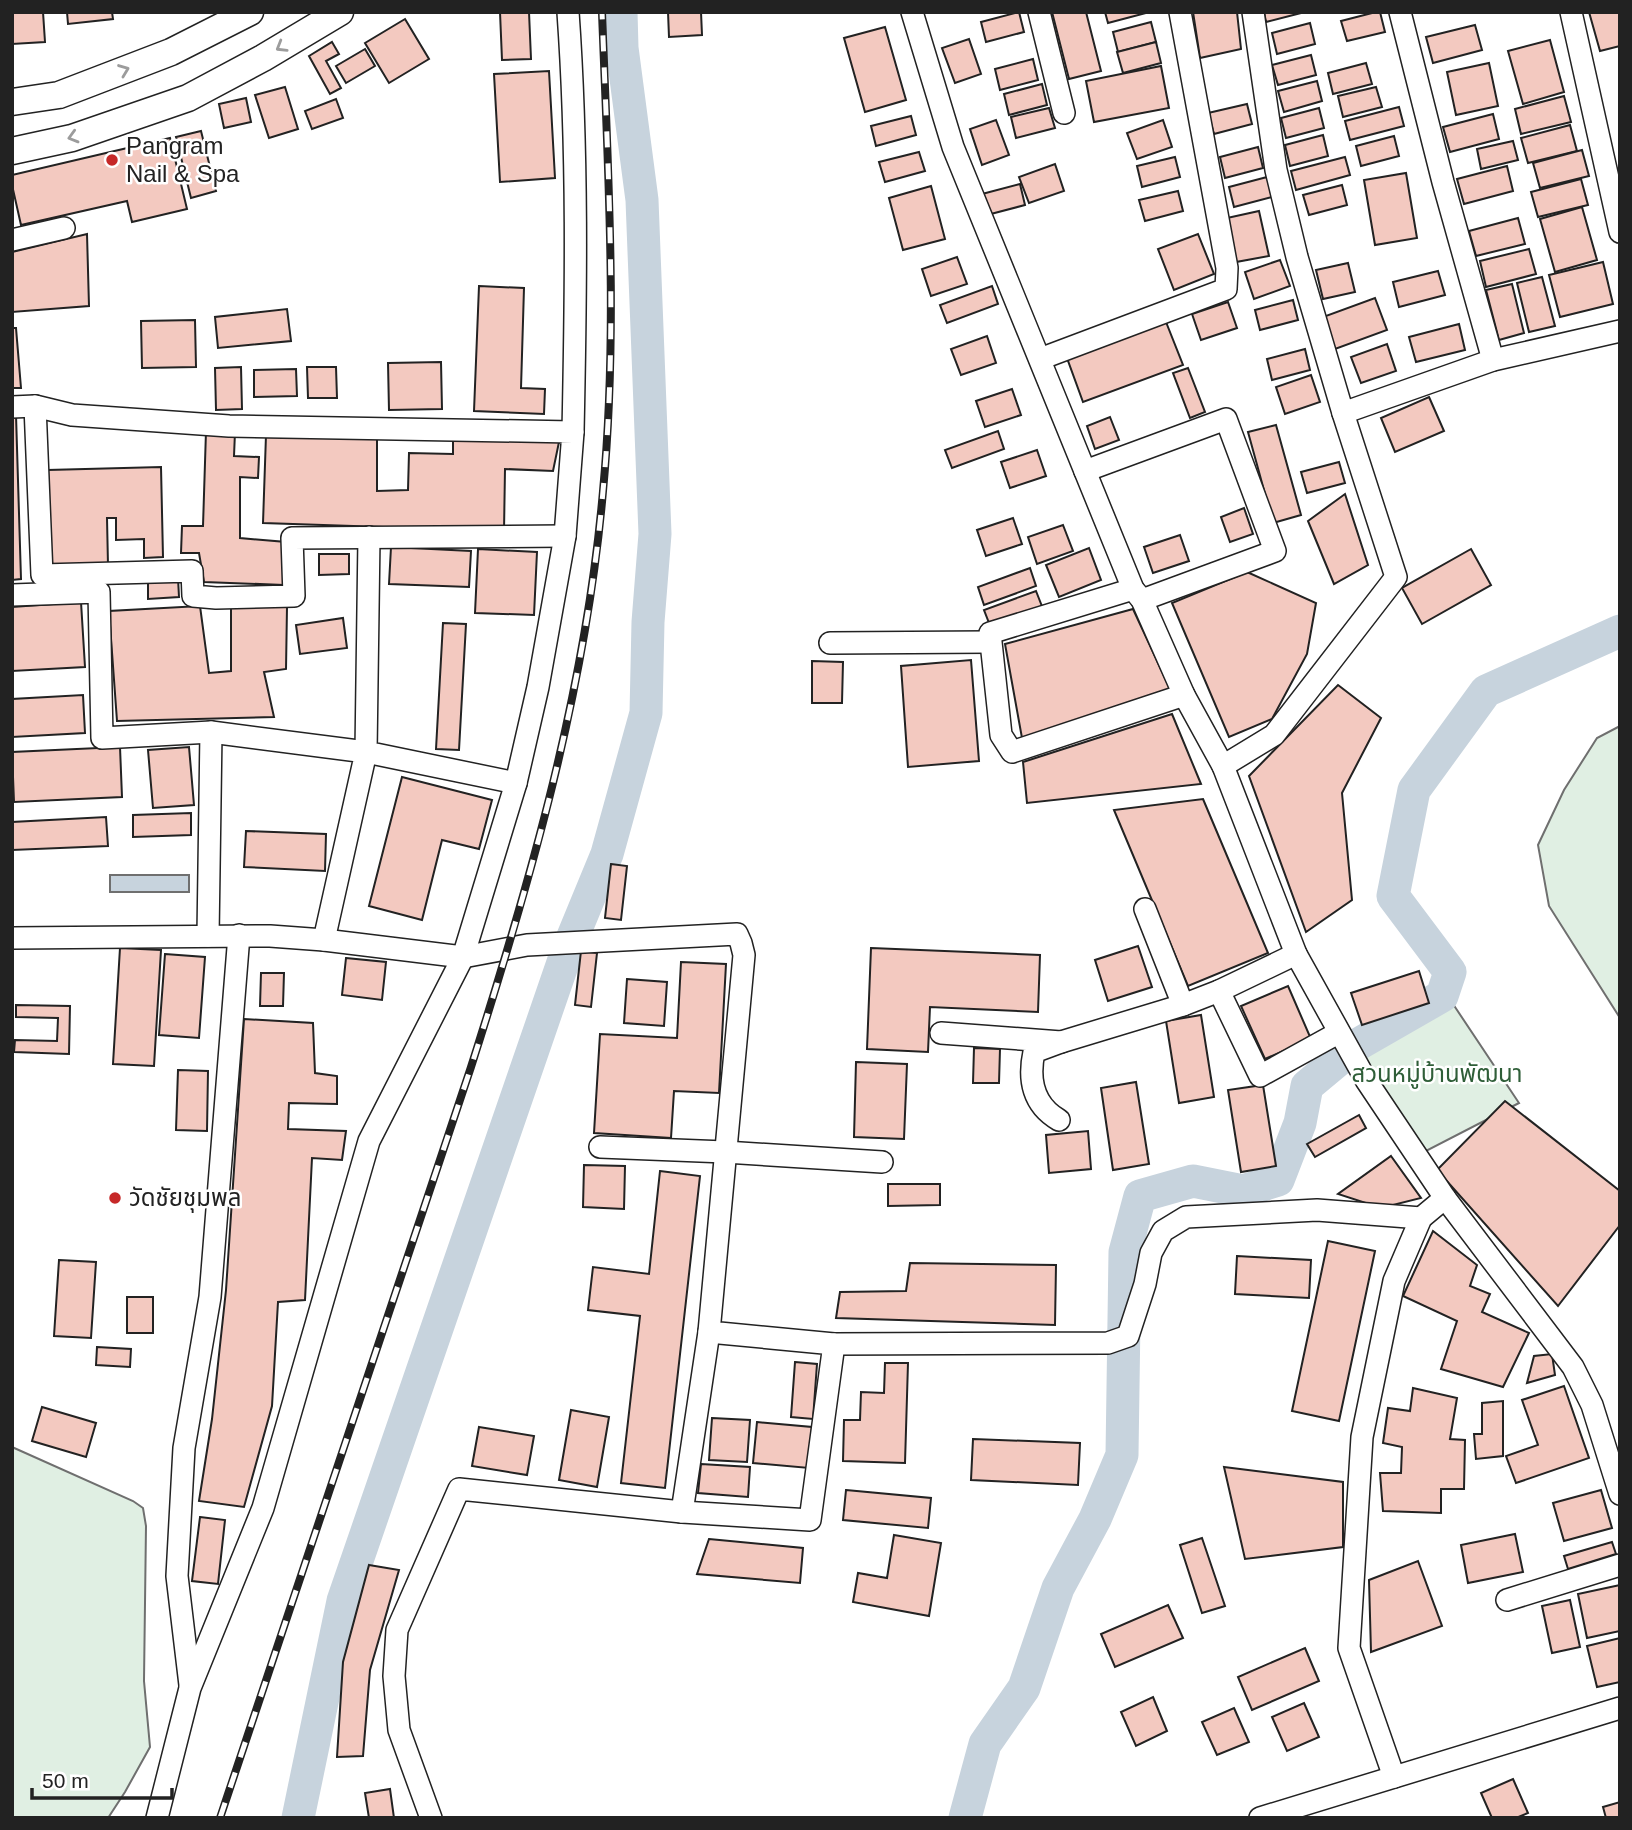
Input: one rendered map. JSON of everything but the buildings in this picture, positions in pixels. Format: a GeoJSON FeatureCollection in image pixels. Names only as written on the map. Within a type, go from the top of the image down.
{"type":"FeatureCollection","features":[{"type":"Feature","properties":{"kind":"main road"},"geometry":{"type":"LineString","coordinates":[[12,102],[59,94],[172,52],[250,12]]}},
{"type":"Feature","properties":{"kind":"main road"},"geometry":{"type":"LineString","coordinates":[[12,151],[72,138],[188,98],[263,58],[340,12]]}},
{"type":"Feature","properties":{"kind":"street"},"geometry":{"type":"LineString","coordinates":[[158,1818],[190,1689],[263,1508],[369,1140],[463,957],[516,783],[538,687],[565,536],[573,432],[576,213],[568,12]]}},
{"type":"Feature","properties":{"kind":"street"},"geometry":{"type":"LineString","coordinates":[[912,12],[953,147],[1085,471],[1137,594],[1184,695],[1223,766],[1296,954],[1366,1080],[1445,1198],[1573,1367],[1592,1405],[1620,1494]]}},
{"type":"Feature","properties":{"kind":"street"},"geometry":{"type":"LineString","coordinates":[[1039,12],[1064,113]]}},
{"type":"Feature","properties":{"kind":"street"},"geometry":{"type":"LineString","coordinates":[[1040,359],[1226,289],[1227,268],[1180,12]]}},
{"type":"Feature","properties":{"kind":"street"},"geometry":{"type":"LineString","coordinates":[[1223,766],[1274,735],[1396,577],[1343,413],[1297,257],[1276,170],[1253,12]]}},
{"type":"Feature","properties":{"kind":"street"},"geometry":{"type":"LineString","coordinates":[[1400,12],[1443,183],[1493,360]]}},
{"type":"Feature","properties":{"kind":"street"},"geometry":{"type":"LineString","coordinates":[[1571,12],[1620,232]]}},
{"type":"Feature","properties":{"kind":"street"},"geometry":{"type":"LineString","coordinates":[[12,240],[64,229]]}},
{"type":"Feature","properties":{"kind":"street"},"geometry":{"type":"LineString","coordinates":[[1343,413],[1493,360],[1620,331]]}},
{"type":"Feature","properties":{"kind":"street"},"geometry":{"type":"LineString","coordinates":[[12,407],[35,407],[72,415],[229,426],[573,432]]}},
{"type":"Feature","properties":{"kind":"street"},"geometry":{"type":"LineString","coordinates":[[35,407],[42,575],[192,571],[193,596],[294,596],[292,538],[565,536]]}},
{"type":"Feature","properties":{"kind":"street"},"geometry":{"type":"LineString","coordinates":[[1085,471],[1226,419],[1275,551],[1137,594],[990,633],[1001,735],[1012,752],[1184,695]]}},
{"type":"Feature","properties":{"kind":"street"},"geometry":{"type":"LineString","coordinates":[[324,940],[366,752],[369,537]]}},
{"type":"Feature","properties":{"kind":"street"},"geometry":{"type":"LineString","coordinates":[[12,595],[99,592],[102,738],[211,732],[366,752],[516,783]]}},
{"type":"Feature","properties":{"kind":"street"},"geometry":{"type":"LineString","coordinates":[[830,643],[990,642]]}},
{"type":"Feature","properties":{"kind":"street"},"geometry":{"type":"LineString","coordinates":[[208,936],[211,732]]}},
{"type":"Feature","properties":{"kind":"street"},"geometry":{"type":"LineString","coordinates":[[1145,909],[1183,1005]]}},
{"type":"Feature","properties":{"kind":"street"},"geometry":{"type":"LineString","coordinates":[[12,938],[239,935],[324,940],[463,957],[527,945],[737,934],[744,955],[709,1332],[682,1512]]}},
{"type":"Feature","properties":{"kind":"street"},"geometry":{"type":"LineString","coordinates":[[190,1689],[177,1576],[184,1448],[210,1297],[239,935]]}},
{"type":"Feature","properties":{"kind":"street"},"geometry":{"type":"LineString","coordinates":[[1059,1120],[1047,1113],[1038,1100],[1031,1067],[1034,1052],[1219,992],[1296,954]]}},
{"type":"Feature","properties":{"kind":"street"},"geometry":{"type":"LineString","coordinates":[[1219,992],[1260,1076],[1340,1036]]}},
{"type":"Feature","properties":{"kind":"street"},"geometry":{"type":"LineString","coordinates":[[941,1033],[1061,1042]]}},
{"type":"Feature","properties":{"kind":"street"},"geometry":{"type":"LineString","coordinates":[[600,1147],[882,1162]]}},
{"type":"Feature","properties":{"kind":"street"},"geometry":{"type":"LineString","coordinates":[[1394,1777],[1349,1648],[1362,1437],[1394,1281],[1421,1218],[1445,1198]]}},
{"type":"Feature","properties":{"kind":"street"},"geometry":{"type":"LineString","coordinates":[[709,1332],[834,1344],[1119,1338],[1145,1284],[1151,1254],[1163,1231],[1186,1217],[1317,1210],[1421,1218]]}},
{"type":"Feature","properties":{"kind":"street"},"geometry":{"type":"LineString","coordinates":[[432,1818],[399,1730],[394,1676],[397,1630],[459,1489],[682,1512],[810,1520],[834,1344]]}},
{"type":"Feature","properties":{"kind":"street"},"geometry":{"type":"LineString","coordinates":[[1507,1600],[1620,1565]]}},
{"type":"Feature","properties":{"kind":"street"},"geometry":{"type":"LineString","coordinates":[[180,1614],[204,1618],[221,1612]]}},
{"type":"Feature","properties":{"kind":"street"},"geometry":{"type":"LineString","coordinates":[[1260,1818],[1620,1708]]}},
{"type":"Feature","properties":{"kind":"green space"},"geometry":{"type":"Polygon","coordinates":[[[1620,726],[1620,1018],[1549,906],[1538,845],[1564,790],[1597,738],[1620,726]]]}},
{"type":"Feature","properties":{"kind":"green space","name":"สวนหมู่บ้านพัฒนา"},"geometry":{"type":"Polygon","coordinates":[[[1449,998],[1519,1103],[1426,1151],[1355,1046],[1449,998]]]}},
{"type":"Feature","properties":{"kind":"green space"},"geometry":{"type":"Polygon","coordinates":[[[12,1447],[133,1501],[143,1508],[146,1526],[144,1681],[150,1747],[108,1818],[12,1818],[12,1447]]]}},
{"type":"Feature","properties":{"kind":"shaded area"},"geometry":{"type":"Polygon","coordinates":[[[110,875],[189,875],[189,892],[110,892],[110,875]]]}},
{"type":"Feature","properties":{"kind":"waterway"},"geometry":{"type":"LineString","coordinates":[[298,1818],[343,1601],[567,951],[607,854],[646,713],[648,622],[655,534],[642,200],[622,48],[621,12]]}},
{"type":"Feature","properties":{"kind":"waterway"},"geometry":{"type":"LineString","coordinates":[[965,1818],[985,1744],[1024,1688],[1058,1588],[1095,1519],[1122,1455],[1125,1252],[1140,1196],[1193,1181],[1243,1191],[1278,1180],[1300,1123],[1307,1086],[1355,1046],[1442,996],[1450,972],[1393,896],[1414,790],[1486,691],[1620,631]]}},
{"type":"Feature","properties":{"kind":"railway"},"geometry":{"type":"LineString","coordinates":[[220,1818],[471,1067],[535,854],[570,710],[595,565],[608,431],[611,312],[602,12]]}},
{"type":"Feature","properties":{"kind":"place","name":"Pangram Nail & Spa"},"geometry":{"type":"Point","coordinates":[112,160]}},
{"type":"Feature","properties":{"kind":"place","name":"วัดชัยชุมพล"},"geometry":{"type":"Point","coordinates":[115,1198]}}]}
